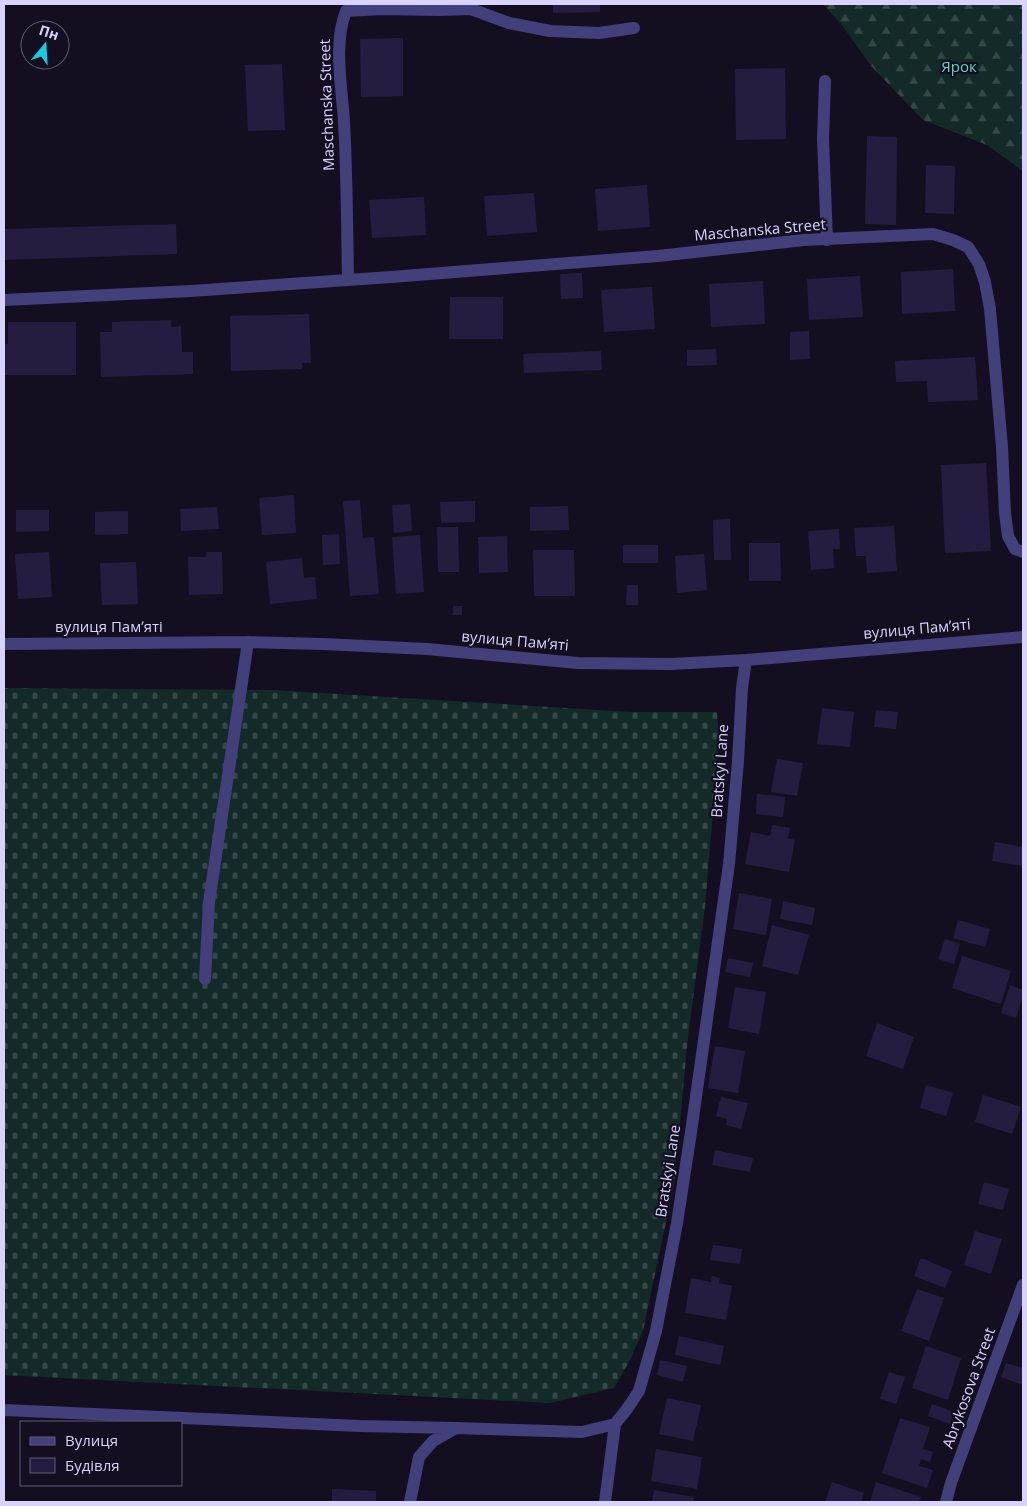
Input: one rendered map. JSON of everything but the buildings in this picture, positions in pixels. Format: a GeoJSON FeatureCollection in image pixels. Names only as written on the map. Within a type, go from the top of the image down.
{"type":"FeatureCollection","features":[{"type":"Feature","properties":{"kind":"street","name":"Maschanska Street"},"geometry":{"type":"LineString","coordinates":[[348,280],[344,121],[340,83],[341,23],[346,12],[382,8],[439,10],[471,8],[509,23],[550,31],[599,33],[634,28]]}},
{"type":"Feature","properties":{"kind":"street"},"geometry":{"type":"LineString","coordinates":[[825,81],[823,157],[827,240]]}},
{"type":"Feature","properties":{"kind":"street","name":"Maschanska Street"},"geometry":{"type":"LineString","coordinates":[[4,300],[191,291],[348,280],[658,256],[804,240],[933,234],[968,247],[979,264],[987,291],[1002,447],[1008,536],[1015,549],[1023,552]]}},
{"type":"Feature","properties":{"kind":"street","name":"вулиця Памʼяті"},"geometry":{"type":"LineString","coordinates":[[4,644],[248,642],[322,644],[427,649],[578,663],[671,664],[746,660],[1023,636]]}},
{"type":"Feature","properties":{"kind":"street"},"geometry":{"type":"LineString","coordinates":[[205,979],[209,902],[248,642]]}},
{"type":"Feature","properties":{"kind":"street","name":"Bratskyi Lane"},"geometry":{"type":"LineString","coordinates":[[615,1424],[639,1391],[656,1332],[677,1223],[730,864],[742,688],[746,660]]}},
{"type":"Feature","properties":{"kind":"street","name":"Abrykosova Street"},"geometry":{"type":"LineString","coordinates":[[946,1502],[951,1483],[1023,1284]]}},
{"type":"Feature","properties":{"kind":"street"},"geometry":{"type":"LineString","coordinates":[[4,1410],[359,1426],[582,1432],[615,1424],[605,1502]]}},
{"type":"Feature","properties":{"kind":"street"},"geometry":{"type":"LineString","coordinates":[[410,1502],[419,1457],[433,1441],[456,1428]]}},
{"type":"Feature","properties":{"kind":"green space","name":"Ярок"},"geometry":{"type":"Polygon","coordinates":[[[823,4],[1023,4],[1023,171],[987,145],[923,120],[871,66],[842,25],[823,4]]]}},
{"type":"Feature","properties":{"kind":"green space"},"geometry":{"type":"Polygon","coordinates":[[[4,688],[272,690],[631,712],[717,712],[719,738],[705,907],[688,1037],[674,1184],[643,1331],[628,1364],[614,1388],[550,1403],[4,1375],[4,688]]]}}]}
